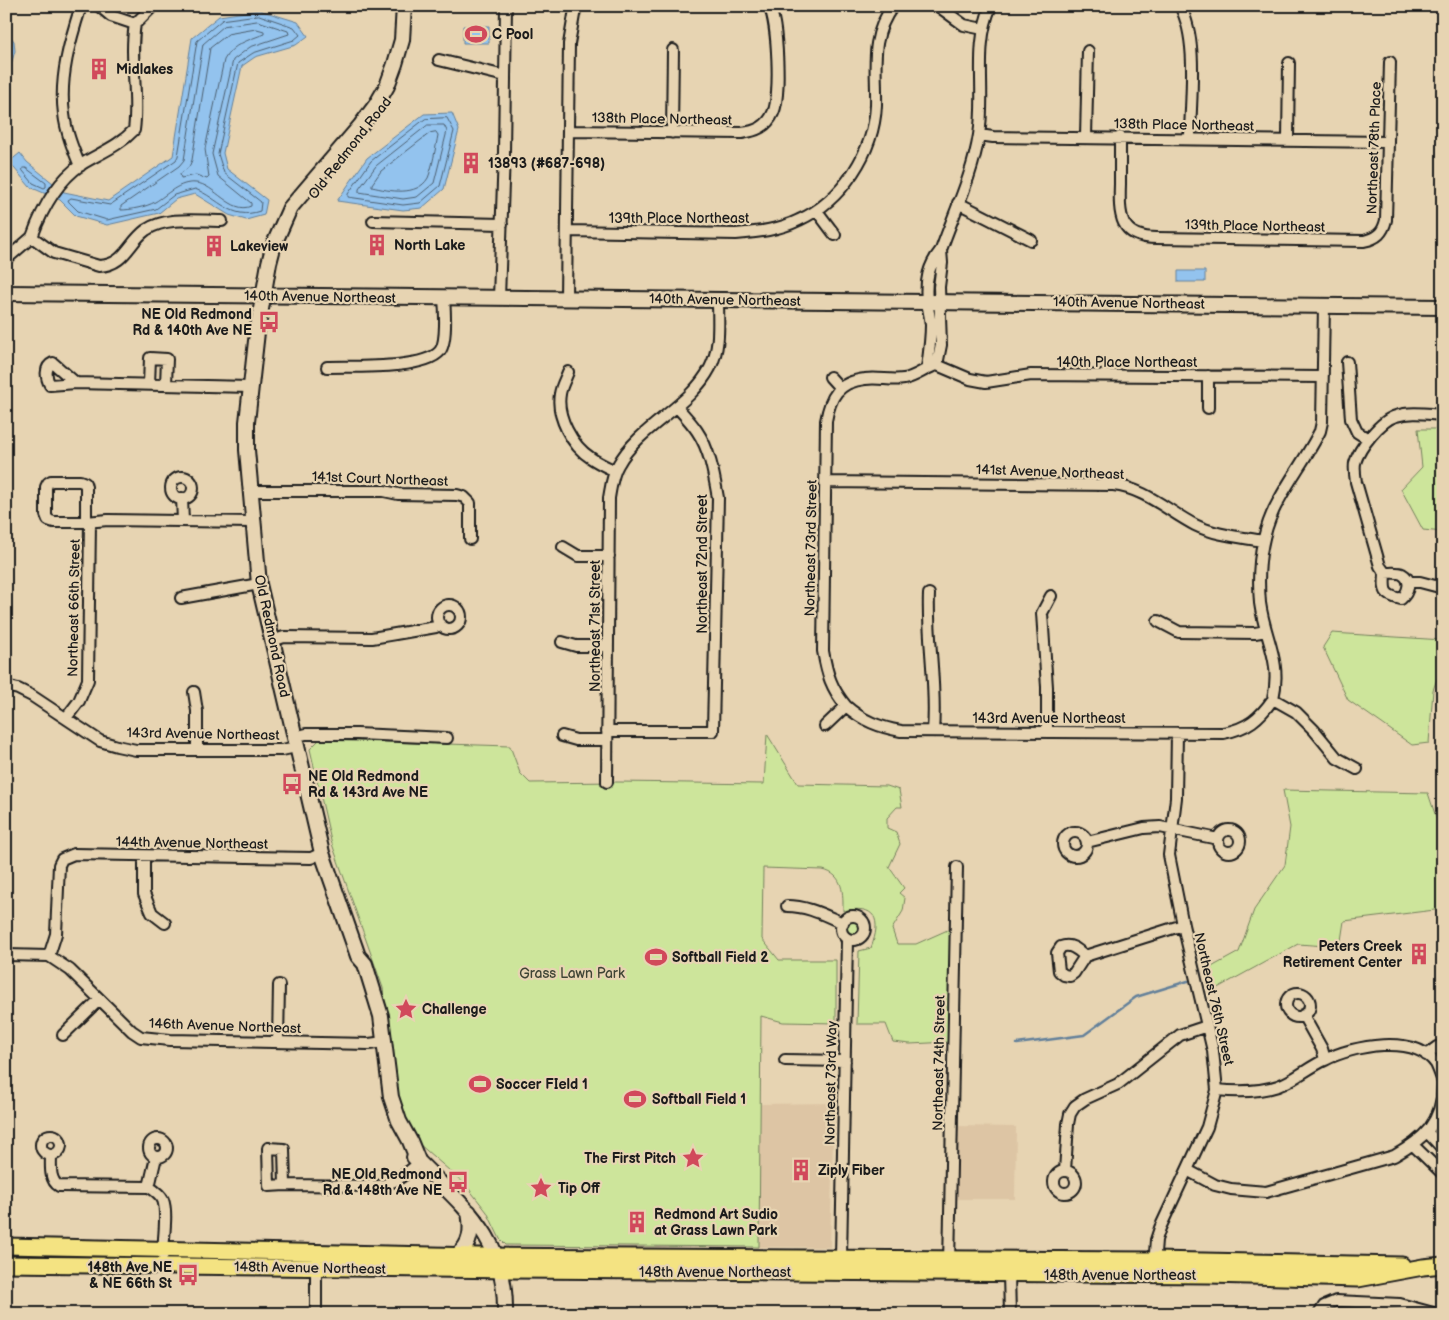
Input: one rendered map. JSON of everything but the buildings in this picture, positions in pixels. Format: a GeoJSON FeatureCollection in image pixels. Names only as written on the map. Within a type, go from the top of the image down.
{"type":"FeatureCollection","features":[{"type":"Feature","properties":{"kind":"main road","name":"Old Redmond Road"},"geometry":{"type":"LineString","coordinates":[[404,6],[402,40],[387,86],[362,125],[290,208],[274,244],[268,263],[250,388],[247,450],[259,584],[322,853],[358,956],[356,966],[380,1042],[382,1098],[391,1125],[402,1145],[458,1199],[487,1236],[498,1263],[505,1293],[505,1314]]}},
{"type":"Feature","properties":{"kind":"main road","name":"Old Redmond Road"},"geometry":{"type":"LineString","coordinates":[[285,222],[296,215],[352,149],[392,94],[407,54],[412,6]]}},
{"type":"Feature","properties":{"kind":"main road","name":"140th Avenue Northeast"},"geometry":{"type":"LineString","coordinates":[[6,293],[1443,307]]}},
{"type":"Feature","properties":{"kind":"main road"},"geometry":{"type":"LineString","coordinates":[[457,1255],[468,1244],[471,1234],[469,1212]]}},
{"type":"Feature","properties":{"kind":"main road","name":"148th Avenue Northeast"},"geometry":{"type":"LineString","coordinates":[[6,1246],[457,1255],[498,1263],[1154,1268]]}},
{"type":"Feature","properties":{"kind":"main road","name":"148th Avenue Northeast"},"geometry":{"type":"LineString","coordinates":[[6,1264],[316,1268],[498,1263],[841,1258],[949,1266],[1009,1274],[1154,1268],[1381,1264],[1423,1267],[1443,1265]]}},
{"type":"Feature","properties":{"kind":"street"},"geometry":{"type":"LineString","coordinates":[[80,166],[68,133],[62,102],[71,37],[81,6]]}},
{"type":"Feature","properties":{"kind":"street"},"geometry":{"type":"LineString","coordinates":[[99,6],[111,16],[135,24]]}},
{"type":"Feature","properties":{"kind":"street"},"geometry":{"type":"LineString","coordinates":[[7,255],[32,237],[45,207],[61,182],[80,166],[119,144],[134,130],[136,91],[132,38],[135,24],[153,6]]}},
{"type":"Feature","properties":{"kind":"street"},"geometry":{"type":"LineString","coordinates":[[499,298],[506,6]]}},
{"type":"Feature","properties":{"kind":"street"},"geometry":{"type":"LineString","coordinates":[[566,299],[569,44],[577,6]]}},
{"type":"Feature","properties":{"kind":"street","name":"138th Place Northeast"},"geometry":{"type":"LineString","coordinates":[[569,131],[742,133],[761,128],[774,112],[776,95],[777,38],[769,6]]}},
{"type":"Feature","properties":{"kind":"street","name":"139th Place Northeast"},"geometry":{"type":"LineString","coordinates":[[567,231],[736,234],[779,228],[817,211],[842,188],[854,171],[873,129],[876,107],[875,53],[878,34],[885,17],[893,6]]}},
{"type":"Feature","properties":{"kind":"street"},"geometry":{"type":"LineString","coordinates":[[938,6],[964,25],[983,29]]}},
{"type":"Feature","properties":{"kind":"street"},"geometry":{"type":"LineString","coordinates":[[830,377],[840,388],[865,379],[903,379],[932,366],[930,346],[934,302],[926,287],[928,274],[932,261],[941,250],[969,174],[979,134],[981,45],[983,29],[991,6]]}},
{"type":"Feature","properties":{"kind":"street"},"geometry":{"type":"LineString","coordinates":[[1180,6],[1189,34],[1192,53],[1190,139]]}},
{"type":"Feature","properties":{"kind":"street"},"geometry":{"type":"LineString","coordinates":[[672,133],[673,50]]}},
{"type":"Feature","properties":{"kind":"street"},"geometry":{"type":"LineString","coordinates":[[1086,137],[1088,50]]}},
{"type":"Feature","properties":{"kind":"street"},"geometry":{"type":"LineString","coordinates":[[439,60],[505,76]]}},
{"type":"Feature","properties":{"kind":"street","name":"Northeast 78th Place"},"geometry":{"type":"LineString","coordinates":[[1380,233],[1386,220],[1390,62]]}},
{"type":"Feature","properties":{"kind":"street"},"geometry":{"type":"LineString","coordinates":[[1288,139],[1289,63]]}},
{"type":"Feature","properties":{"kind":"street","name":"138th Place Northeast"},"geometry":{"type":"LineString","coordinates":[[979,134],[993,137],[1288,139],[1388,142]]}},
{"type":"Feature","properties":{"kind":"street","name":"139th Place Northeast"},"geometry":{"type":"LineString","coordinates":[[1120,137],[1121,218],[1130,231],[1145,238],[1354,240],[1373,238],[1380,233]]}},
{"type":"Feature","properties":{"kind":"street"},"geometry":{"type":"LineString","coordinates":[[958,203],[1031,240]]}},
{"type":"Feature","properties":{"kind":"street"},"geometry":{"type":"LineString","coordinates":[[817,211],[835,235]]}},
{"type":"Feature","properties":{"kind":"street"},"geometry":{"type":"LineString","coordinates":[[32,237],[54,253],[99,266],[106,266],[115,263],[146,231],[165,222],[222,221]]}},
{"type":"Feature","properties":{"kind":"street"},"geometry":{"type":"LineString","coordinates":[[373,221],[502,224]]}},
{"type":"Feature","properties":{"kind":"street"},"geometry":{"type":"LineString","coordinates":[[327,367],[400,365],[421,362],[440,351],[443,344],[444,298]]}},
{"type":"Feature","properties":{"kind":"street"},"geometry":{"type":"LineString","coordinates":[[568,372],[560,393],[563,422],[574,441],[589,458],[615,470],[639,438],[677,406],[710,368],[716,351],[718,334],[718,300]]}},
{"type":"Feature","properties":{"kind":"street"},"geometry":{"type":"LineString","coordinates":[[1324,305],[1322,422],[1320,431],[1278,500],[1263,541],[1259,580],[1266,631],[1276,666],[1276,684],[1273,699],[1296,712],[1337,758],[1357,769]]}},
{"type":"Feature","properties":{"kind":"street"},"geometry":{"type":"LineString","coordinates":[[149,384],[150,358],[167,359],[166,384]]}},
{"type":"Feature","properties":{"kind":"street"},"geometry":{"type":"LineString","coordinates":[[1346,362],[1351,419],[1357,432],[1368,439]]}},
{"type":"Feature","properties":{"kind":"street","name":"140th Place Northeast"},"geometry":{"type":"LineString","coordinates":[[932,366],[970,379],[986,382],[1031,375],[1322,377]]}},
{"type":"Feature","properties":{"kind":"street"},"geometry":{"type":"LineString","coordinates":[[1208,376],[1208,408]]}},
{"type":"Feature","properties":{"kind":"street"},"geometry":{"type":"LineString","coordinates":[[76,383],[166,384],[250,388]]}},
{"type":"Feature","properties":{"kind":"street","name":"Northeast 73rd Street"},"geometry":{"type":"LineString","coordinates":[[840,388],[834,395],[828,409],[826,421],[823,651],[826,671],[835,692],[846,706]]}},
{"type":"Feature","properties":{"kind":"street","name":"Northeast 72nd Street"},"geometry":{"type":"LineString","coordinates":[[607,736],[713,731],[718,498],[714,471],[706,449],[698,432],[677,406]]}},
{"type":"Feature","properties":{"kind":"street"},"geometry":{"type":"LineString","coordinates":[[1385,573],[1400,573],[1409,582],[1409,588],[1401,599],[1386,593],[1384,586],[1385,573],[1380,566],[1355,476],[1355,462],[1368,439],[1393,416],[1407,413],[1443,415]]}},
{"type":"Feature","properties":{"kind":"street","name":"Northeast 71st Street"},"geometry":{"type":"LineString","coordinates":[[607,782],[609,498],[615,470]]}},
{"type":"Feature","properties":{"kind":"street","name":"Northeast 66th Street"},"geometry":{"type":"LineString","coordinates":[[66,718],[79,701],[88,680],[88,522],[86,487],[85,483],[80,481],[51,481],[48,483],[46,487],[46,515],[48,520],[54,522],[88,522]]}},
{"type":"Feature","properties":{"kind":"street","name":"141st Avenue Northeast"},"geometry":{"type":"LineString","coordinates":[[825,482],[1126,486],[1139,491],[1196,526],[1263,541]]}},
{"type":"Feature","properties":{"kind":"street","name":"141st Court Northeast"},"geometry":{"type":"LineString","coordinates":[[251,491],[356,491],[456,495],[464,497],[470,503],[470,539]]}},
{"type":"Feature","properties":{"kind":"street"},"geometry":{"type":"LineString","coordinates":[[182,498],[183,521]]}},
{"type":"Feature","properties":{"kind":"street"},"geometry":{"type":"LineString","coordinates":[[88,522],[108,520],[253,522]]}},
{"type":"Feature","properties":{"kind":"street"},"geometry":{"type":"LineString","coordinates":[[563,547],[578,556],[609,556]]}},
{"type":"Feature","properties":{"kind":"street"},"geometry":{"type":"LineString","coordinates":[[1409,582],[1420,582],[1443,588]]}},
{"type":"Feature","properties":{"kind":"street"},"geometry":{"type":"LineString","coordinates":[[181,598],[259,584]]}},
{"type":"Feature","properties":{"kind":"street"},"geometry":{"type":"LineString","coordinates":[[929,594],[928,614],[934,695],[933,731]]}},
{"type":"Feature","properties":{"kind":"street"},"geometry":{"type":"LineString","coordinates":[[1047,732],[1047,687],[1042,613],[1051,596]]}},
{"type":"Feature","properties":{"kind":"street"},"geometry":{"type":"LineString","coordinates":[[1158,622],[1178,632],[1255,633],[1266,631]]}},
{"type":"Feature","properties":{"kind":"street"},"geometry":{"type":"LineString","coordinates":[[272,641],[284,637],[372,638],[436,627],[440,624]]}},
{"type":"Feature","properties":{"kind":"street"},"geometry":{"type":"LineString","coordinates":[[562,642],[576,646],[608,646]]}},
{"type":"Feature","properties":{"kind":"street","name":"143rd Avenue Northeast"},"geometry":{"type":"LineString","coordinates":[[6,686],[18,689],[32,696],[100,740],[136,750],[282,750],[306,734],[447,738]]}},
{"type":"Feature","properties":{"kind":"street"},"geometry":{"type":"LineString","coordinates":[[194,692],[197,711],[196,750]]}},
{"type":"Feature","properties":{"kind":"street","name":"143rd Avenue Northeast"},"geometry":{"type":"LineString","coordinates":[[846,706],[858,716],[873,724],[901,731],[1223,733],[1237,731],[1249,725],[1262,714],[1273,699]]}},
{"type":"Feature","properties":{"kind":"street"},"geometry":{"type":"LineString","coordinates":[[826,726],[846,706]]}},
{"type":"Feature","properties":{"kind":"street","name":"Northeast 76th Street"},"geometry":{"type":"LineString","coordinates":[[1154,1268],[1156,1240],[1160,1228],[1208,1127],[1217,1090],[1216,1065],[1169,855],[1176,798],[1177,733]]}},
{"type":"Feature","properties":{"kind":"street"},"geometry":{"type":"LineString","coordinates":[[562,736],[576,740],[607,736]]}},
{"type":"Feature","properties":{"kind":"street"},"geometry":{"type":"LineString","coordinates":[[1087,842],[1144,828],[1172,828],[1218,839]]}},
{"type":"Feature","properties":{"kind":"street","name":"144th Avenue Northeast"},"geometry":{"type":"LineString","coordinates":[[49,956],[56,934],[58,872],[62,859],[74,854],[311,858],[322,853]]}},
{"type":"Feature","properties":{"kind":"street"},"geometry":{"type":"LineString","coordinates":[[144,856],[144,894],[152,913],[164,923]]}},
{"type":"Feature","properties":{"kind":"street","name":"Northeast 74th Street"},"geometry":{"type":"LineString","coordinates":[[949,1266],[957,867]]}},
{"type":"Feature","properties":{"kind":"street"},"geometry":{"type":"LineString","coordinates":[[787,906],[801,906],[811,909],[842,923]]}},
{"type":"Feature","properties":{"kind":"street"},"geometry":{"type":"LineString","coordinates":[[852,916],[859,918],[864,923],[865,931],[861,938],[847,939],[842,931],[842,923],[852,916]]}},
{"type":"Feature","properties":{"kind":"street"},"geometry":{"type":"LineString","coordinates":[[1085,956],[1183,924]]}},
{"type":"Feature","properties":{"kind":"street","name":"Northeast 73rd Way"},"geometry":{"type":"LineString","coordinates":[[841,1258],[847,939]]}},
{"type":"Feature","properties":{"kind":"street"},"geometry":{"type":"LineString","coordinates":[[6,955],[49,956]]}},
{"type":"Feature","properties":{"kind":"street","name":"146th Avenue Northeast"},"geometry":{"type":"LineString","coordinates":[[49,956],[70,970],[132,1032],[141,1037],[170,1040],[380,1042]]}},
{"type":"Feature","properties":{"kind":"street"},"geometry":{"type":"LineString","coordinates":[[278,1042],[279,985]]}},
{"type":"Feature","properties":{"kind":"street"},"geometry":{"type":"LineString","coordinates":[[63,1035],[99,1000]]}},
{"type":"Feature","properties":{"kind":"street"},"geometry":{"type":"LineString","coordinates":[[1303,1015],[1322,1049],[1325,1059]]}},
{"type":"Feature","properties":{"kind":"street"},"geometry":{"type":"LineString","coordinates":[[1065,1171],[1068,1124],[1070,1114],[1075,1106],[1085,1099],[1118,1084],[1180,1035],[1207,1026]]}},
{"type":"Feature","properties":{"kind":"street"},"geometry":{"type":"LineString","coordinates":[[1217,1090],[1264,1089],[1278,1086],[1325,1059],[1356,1048],[1390,1044],[1417,1050],[1435,1063],[1442,1075]]}},
{"type":"Feature","properties":{"kind":"street"},"geometry":{"type":"LineString","coordinates":[[1426,1056],[1437,1047],[1443,1045]]}},
{"type":"Feature","properties":{"kind":"street"},"geometry":{"type":"LineString","coordinates":[[784,1060],[845,1061]]}},
{"type":"Feature","properties":{"kind":"street"},"geometry":{"type":"LineString","coordinates":[[1187,1170],[1215,1184],[1231,1189],[1266,1192],[1394,1156],[1413,1145],[1427,1132],[1436,1120],[1443,1086]]}},
{"type":"Feature","properties":{"kind":"street"},"geometry":{"type":"LineString","coordinates":[[1427,1132],[1443,1149]]}},
{"type":"Feature","properties":{"kind":"street"},"geometry":{"type":"LineString","coordinates":[[1413,1145],[1443,1174]]}},
{"type":"Feature","properties":{"kind":"street"},"geometry":{"type":"LineString","coordinates":[[51,1155],[52,1178],[59,1186],[149,1187],[157,1192],[163,1199],[165,1208],[163,1266]]}},
{"type":"Feature","properties":{"kind":"street"},"geometry":{"type":"LineString","coordinates":[[149,1187],[156,1157]]}},
{"type":"Feature","properties":{"kind":"street"},"geometry":{"type":"LineString","coordinates":[[285,1185],[378,1186],[390,1184],[401,1179],[420,1162]]}},
{"type":"Feature","properties":{"kind":"street"},"geometry":{"type":"LineString","coordinates":[[316,1314],[317,1252]]}},
{"type":"Feature","properties":{"kind":"street"},"geometry":{"type":"LineString","coordinates":[[1009,1274],[1010,1314]]}},
{"type":"Feature","properties":{"kind":"street"},"geometry":{"type":"LineString","coordinates":[[1320,1312],[1329,1303],[1336,1301],[1400,1304],[1436,1314]]}},
{"type":"Feature","properties":{"kind":"shaded area"},"geometry":{"type":"Polygon","coordinates":[[[834,1103],[830,1247],[759,1247],[759,1104],[834,1103]]]}},
{"type":"Feature","properties":{"kind":"shaded area"},"geometry":{"type":"Polygon","coordinates":[[[955,1126],[1016,1127],[1015,1199],[953,1199],[955,1126]]]}},
{"type":"Feature","properties":{"kind":"green space"},"geometry":{"type":"Polygon","coordinates":[[[1418,429],[1443,429],[1443,532],[1423,530],[1401,489],[1422,467],[1418,429]]]}},
{"type":"Feature","properties":{"kind":"green space"},"geometry":{"type":"Polygon","coordinates":[[[1332,633],[1443,640],[1443,663],[1433,690],[1429,743],[1412,745],[1348,700],[1323,647],[1332,633]]]}},
{"type":"Feature","properties":{"kind":"green space","name":"Grass Lawn Park"},"geometry":{"type":"Polygon","coordinates":[[[767,734],[798,784],[887,786],[899,790],[902,807],[897,807],[887,818],[887,828],[896,832],[900,844],[889,867],[904,888],[899,893],[905,898],[903,911],[892,929],[897,944],[916,944],[952,928],[949,1042],[910,1044],[893,1042],[886,1024],[857,1024],[859,951],[871,948],[876,929],[874,916],[863,910],[843,911],[843,898],[839,880],[830,872],[823,870],[763,868],[762,939],[779,960],[836,960],[836,1023],[783,1022],[761,1016],[759,1247],[506,1245],[500,1239],[487,1212],[465,1184],[419,1144],[400,1113],[383,988],[331,841],[310,749],[319,740],[510,746],[520,773],[530,783],[764,784],[767,734]]]}},
{"type":"Feature","properties":{"kind":"green space"},"geometry":{"type":"Polygon","coordinates":[[[1283,790],[1428,793],[1443,838],[1443,909],[1344,921],[1340,947],[1298,944],[1210,992],[1206,970],[1239,952],[1254,910],[1285,865],[1290,827],[1283,790]]]}},
{"type":"Feature","properties":{"kind":"green space"},"geometry":{"type":"Polygon","coordinates":[[[851,922],[857,922],[861,929],[857,936],[851,936],[847,932],[847,926],[851,922]]]}},
{"type":"Feature","properties":{"kind":"water"},"geometry":{"type":"Polygon","coordinates":[[[259,10],[298,22],[308,36],[296,45],[255,57],[242,66],[223,153],[227,169],[267,200],[264,215],[246,220],[229,215],[195,194],[176,199],[159,213],[107,225],[76,216],[60,200],[30,187],[9,162],[20,153],[27,162],[64,192],[108,201],[173,156],[192,38],[219,16],[259,10]]]}},
{"type":"Feature","properties":{"kind":"water","name":"C Pool"},"geometry":{"type":"Polygon","coordinates":[[[463,26],[489,26],[489,43],[463,43],[463,26]]]}},
{"type":"Feature","properties":{"kind":"water"},"geometry":{"type":"Polygon","coordinates":[[[6,31],[14,41],[15,51],[6,81],[6,31]]]}},
{"type":"Feature","properties":{"kind":"water"},"geometry":{"type":"Polygon","coordinates":[[[452,113],[459,130],[444,189],[422,208],[403,210],[337,201],[367,158],[424,114],[452,113]]]}},
{"type":"Feature","properties":{"kind":"water"},"geometry":{"type":"Polygon","coordinates":[[[1178,271],[1205,271],[1205,282],[1178,282],[1178,271]]]}},
{"type":"Feature","properties":{"kind":"waterway"},"geometry":{"type":"LineString","coordinates":[[1017,1044],[1084,1035],[1136,997],[1188,981]]}},
{"type":"Feature","properties":{"kind":"place","name":"C Pool"},"geometry":{"type":"Point","coordinates":[476,34]}},
{"type":"Feature","properties":{"kind":"place","name":"Midlakes"},"geometry":{"type":"Point","coordinates":[99,69]}},
{"type":"Feature","properties":{"kind":"place","name":"13893 (#687-698)"},"geometry":{"type":"Point","coordinates":[471,163]}},
{"type":"Feature","properties":{"kind":"place","name":"North Lake"},"geometry":{"type":"Point","coordinates":[377,245]}},
{"type":"Feature","properties":{"kind":"place","name":"Lakeview"},"geometry":{"type":"Point","coordinates":[214,246]}},
{"type":"Feature","properties":{"kind":"place","name":"NE Old Redmond Rd & 140th Ave NE"},"geometry":{"type":"Point","coordinates":[269,322]}},
{"type":"Feature","properties":{"kind":"place","name":"NE Old Redmond Rd & 143rd Ave NE"},"geometry":{"type":"Point","coordinates":[292,784]}},
{"type":"Feature","properties":{"kind":"place","name":"Peters Creek Retirement Center"},"geometry":{"type":"Point","coordinates":[1419,954]}},
{"type":"Feature","properties":{"kind":"place","name":"Softball Field 2"},"geometry":{"type":"Point","coordinates":[656,957]}},
{"type":"Feature","properties":{"kind":"place","name":"Challenge"},"geometry":{"type":"Point","coordinates":[406,1009]}},
{"type":"Feature","properties":{"kind":"place","name":"Soccer FIeld 1"},"geometry":{"type":"Point","coordinates":[480,1084]}},
{"type":"Feature","properties":{"kind":"place","name":"Softball Field 1"},"geometry":{"type":"Point","coordinates":[635,1099]}},
{"type":"Feature","properties":{"kind":"place","name":"The First Pitch"},"geometry":{"type":"Point","coordinates":[693,1158]}},
{"type":"Feature","properties":{"kind":"place","name":"Ziply Fiber"},"geometry":{"type":"Point","coordinates":[801,1170]}},
{"type":"Feature","properties":{"kind":"place","name":"NE Old Redmond Rd & 148th Ave NE"},"geometry":{"type":"Point","coordinates":[458,1182]}},
{"type":"Feature","properties":{"kind":"place","name":"Tip Off"},"geometry":{"type":"Point","coordinates":[541,1188]}},
{"type":"Feature","properties":{"kind":"place","name":"Redmond Art Sudio at Grass Lawn Park"},"geometry":{"type":"Point","coordinates":[637,1222]}},
{"type":"Feature","properties":{"kind":"place","name":"148th Ave NE & NE 66th St"},"geometry":{"type":"Point","coordinates":[188,1275]}}]}
